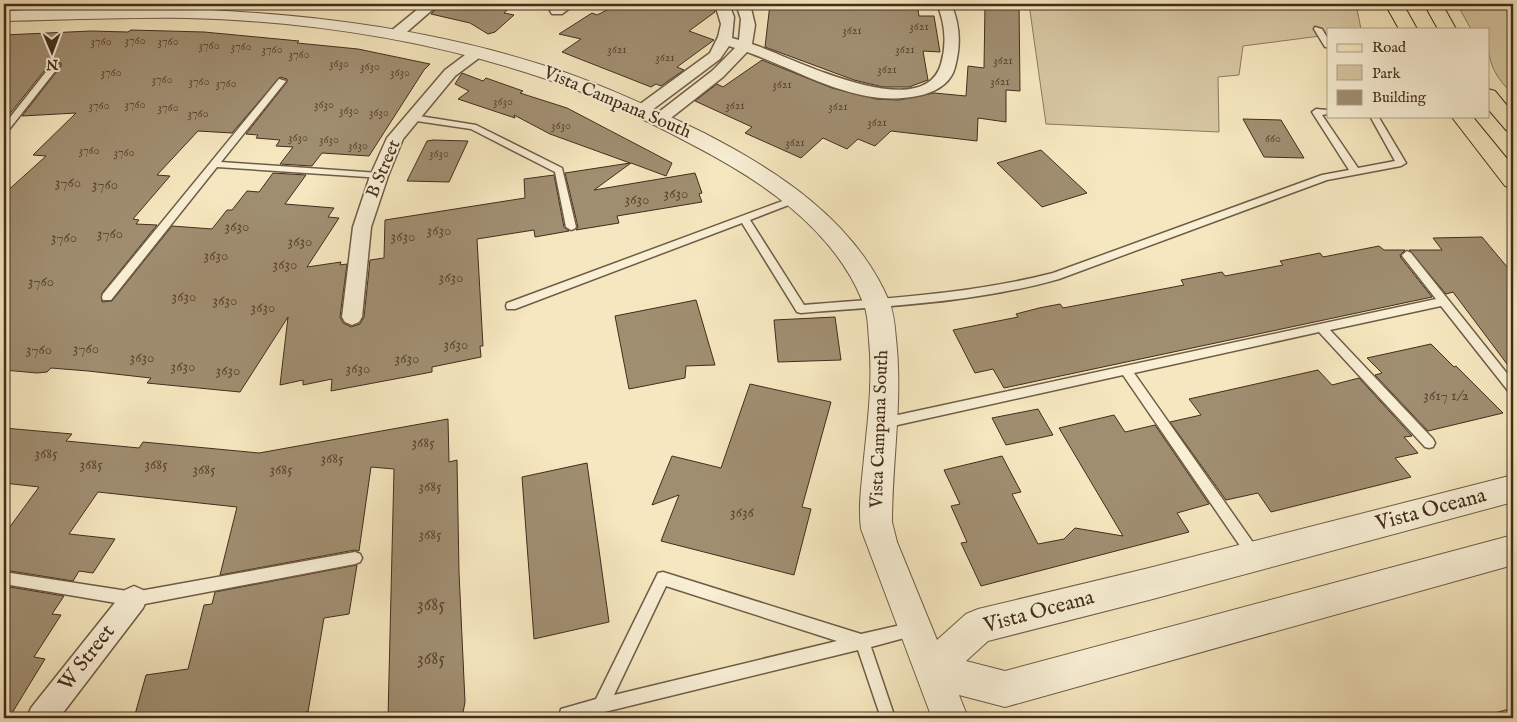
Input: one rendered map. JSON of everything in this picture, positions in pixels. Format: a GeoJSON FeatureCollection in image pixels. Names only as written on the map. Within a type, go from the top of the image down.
{"type":"FeatureCollection","features":[{"type":"Feature","properties":{"kind":"main road"},"geometry":{"type":"LineString","coordinates":[[1394,4],[1407,28]]}},
{"type":"Feature","properties":{"kind":"main road"},"geometry":{"type":"LineString","coordinates":[[1433,4],[1446,28]]}},
{"type":"Feature","properties":{"kind":"main road"},"geometry":{"type":"LineString","coordinates":[[1490,97],[1513,126]]}},
{"type":"Feature","properties":{"kind":"main road"},"geometry":{"type":"LineString","coordinates":[[1463,118],[1513,181]]}},
{"type":"Feature","properties":{"kind":"street"},"geometry":{"type":"LineString","coordinates":[[386,32],[412,4]]}},
{"type":"Feature","properties":{"kind":"street"},"geometry":{"type":"LineString","coordinates":[[386,32],[432,4]]}},
{"type":"Feature","properties":{"kind":"street"},"geometry":{"type":"LineString","coordinates":[[651,114],[716,56],[725,40],[729,19],[722,4]]}},
{"type":"Feature","properties":{"kind":"street"},"geometry":{"type":"LineString","coordinates":[[651,114],[723,69],[745,45],[748,30],[743,4]]}},
{"type":"Feature","properties":{"kind":"street"},"geometry":{"type":"LineString","coordinates":[[725,40],[745,45],[851,88],[897,94],[920,91],[938,83],[949,70],[953,24],[944,4]]}},
{"type":"Feature","properties":{"kind":"street","name":"Vista Campana South"},"geometry":{"type":"LineString","coordinates":[[4,16],[157,7],[269,16],[386,32],[478,52],[564,77],[651,114],[769,179],[796,199],[849,252],[877,302],[886,360],[876,526],[931,670],[942,716]]}},
{"type":"Feature","properties":{"kind":"street","name":"B Street"},"geometry":{"type":"LineString","coordinates":[[352,317],[362,227],[379,176],[395,138],[450,74],[478,52]]}},
{"type":"Feature","properties":{"kind":"street","name":"Vista Oceana"},"geometry":{"type":"LineString","coordinates":[[931,670],[978,626],[1256,556],[1513,488]]}},
{"type":"Feature","properties":{"kind":"street"},"geometry":{"type":"LineString","coordinates":[[931,670],[1005,689],[1513,550]]}},
{"type":"Feature","properties":{"kind":"street","name":"W Street"},"geometry":{"type":"LineString","coordinates":[[40,718],[134,598]]}},
{"type":"Feature","properties":{"kind":"lane"},"geometry":{"type":"LineString","coordinates":[[1318,29],[1327,43]]}},
{"type":"Feature","properties":{"kind":"lane"},"geometry":{"type":"LineString","coordinates":[[4,130],[56,65]]}},
{"type":"Feature","properties":{"kind":"lane"},"geometry":{"type":"LineString","coordinates":[[107,297],[282,81]]}},
{"type":"Feature","properties":{"kind":"lane"},"geometry":{"type":"LineString","coordinates":[[1327,112],[1316,112],[1355,171]]}},
{"type":"Feature","properties":{"kind":"lane"},"geometry":{"type":"LineString","coordinates":[[413,118],[473,127],[559,170],[571,227]]}},
{"type":"Feature","properties":{"kind":"lane"},"geometry":{"type":"LineString","coordinates":[[744,219],[801,309],[960,297],[1016,288],[1055,276],[1325,177],[1401,163],[1375,118]]}},
{"type":"Feature","properties":{"kind":"lane"},"geometry":{"type":"LineString","coordinates":[[213,164],[379,176]]}},
{"type":"Feature","properties":{"kind":"lane"},"geometry":{"type":"LineString","coordinates":[[511,306],[796,199]]}},
{"type":"Feature","properties":{"kind":"lane"},"geometry":{"type":"LineString","coordinates":[[1408,255],[1513,389]]}},
{"type":"Feature","properties":{"kind":"lane"},"geometry":{"type":"LineString","coordinates":[[882,423],[1444,301]]}},
{"type":"Feature","properties":{"kind":"lane"},"geometry":{"type":"LineString","coordinates":[[1322,328],[1428,443]]}},
{"type":"Feature","properties":{"kind":"lane"},"geometry":{"type":"LineString","coordinates":[[1126,371],[1256,556]]}},
{"type":"Feature","properties":{"kind":"lane"},"geometry":{"type":"LineString","coordinates":[[4,578],[134,598],[355,558]]}},
{"type":"Feature","properties":{"kind":"lane"},"geometry":{"type":"LineString","coordinates":[[601,705],[663,578],[862,641]]}},
{"type":"Feature","properties":{"kind":"lane"},"geometry":{"type":"LineString","coordinates":[[566,718],[566,714],[601,705],[916,629]]}},
{"type":"Feature","properties":{"kind":"lane"},"geometry":{"type":"LineString","coordinates":[[862,641],[888,718]]}},
{"type":"Feature","properties":{"kind":"lane"},"geometry":{"type":"LineString","coordinates":[[1503,718],[1513,717]]}},
{"type":"Feature","properties":{"kind":"green space"},"geometry":{"type":"Polygon","coordinates":[[[1029,4],[1356,4],[1361,28],[1327,28],[1327,35],[1243,46],[1239,75],[1218,77],[1219,132],[1046,124],[1029,4]]]}},
{"type":"Feature","properties":{"kind":"green space"},"geometry":{"type":"Polygon","coordinates":[[[1457,4],[1513,4],[1513,95],[1499,79],[1492,65],[1490,58],[1490,28],[1470,28],[1457,4]]]}},
{"type":"Feature","properties":{"kind":"building"},"geometry":{"type":"Polygon","coordinates":[[[441,4],[514,4],[504,13],[514,15],[495,32],[488,34],[470,23],[431,14],[441,4]]]}},
{"type":"Feature","properties":{"kind":"building"},"geometry":{"type":"Polygon","coordinates":[[[619,4],[713,4],[715,12],[689,31],[714,40],[677,67],[684,70],[661,86],[656,84],[651,87],[562,52],[581,39],[559,34],[592,13],[597,15],[619,4]]]}},
{"type":"Feature","properties":{"kind":"building"},"geometry":{"type":"Polygon","coordinates":[[[770,4],[917,4],[919,16],[934,16],[940,52],[923,51],[928,80],[909,87],[883,87],[854,80],[765,47],[770,4]]]}},
{"type":"Feature","properties":{"kind":"building"},"geometry":{"type":"Polygon","coordinates":[[[985,4],[1019,4],[1020,91],[1006,90],[1006,122],[978,118],[977,141],[891,131],[875,146],[858,139],[847,149],[823,138],[801,158],[745,133],[752,127],[695,101],[717,84],[723,87],[762,60],[832,88],[876,99],[899,100],[934,93],[966,96],[968,66],[984,68],[985,4]]]}},
{"type":"Feature","properties":{"kind":"building"},"geometry":{"type":"Polygon","coordinates":[[[131,30],[204,32],[299,41],[297,43],[358,49],[430,64],[424,70],[369,156],[322,153],[312,166],[280,164],[293,147],[276,146],[280,140],[256,138],[258,135],[246,134],[287,82],[287,79],[280,77],[232,133],[198,131],[157,175],[170,176],[133,219],[139,220],[136,224],[157,225],[102,293],[102,302],[112,301],[172,226],[212,229],[227,210],[232,210],[247,191],[259,192],[273,173],[306,175],[285,204],[334,208],[328,217],[339,218],[307,267],[341,262],[340,265],[347,264],[340,317],[343,323],[351,327],[360,324],[364,317],[370,260],[384,258],[385,220],[525,198],[524,179],[554,175],[564,227],[569,231],[535,237],[534,230],[477,239],[483,346],[480,346],[481,357],[432,367],[432,372],[331,391],[332,379],[303,385],[303,380],[280,385],[288,317],[240,392],[147,383],[151,378],[88,371],[51,368],[47,372],[37,373],[4,370],[4,194],[46,156],[33,155],[76,113],[22,116],[61,66],[61,63],[52,61],[8,116],[4,117],[4,35],[91,31],[128,32],[131,30]]]}},
{"type":"Feature","properties":{"kind":"building"},"geometry":{"type":"Polygon","coordinates":[[[462,73],[483,81],[486,78],[523,91],[520,93],[567,108],[672,163],[666,176],[631,163],[594,190],[695,173],[702,193],[699,194],[702,202],[617,216],[619,223],[576,230],[578,227],[565,173],[630,163],[550,134],[514,115],[515,118],[458,99],[469,91],[455,84],[462,73]]]}},
{"type":"Feature","properties":{"kind":"building"},"geometry":{"type":"Polygon","coordinates":[[[1243,119],[1281,120],[1304,158],[1264,157],[1243,119]]]}},
{"type":"Feature","properties":{"kind":"building"},"geometry":{"type":"Polygon","coordinates":[[[427,141],[468,141],[449,182],[407,181],[427,141]]]}},
{"type":"Feature","properties":{"kind":"building"},"geometry":{"type":"Polygon","coordinates":[[[1041,150],[1087,193],[1042,207],[997,163],[1041,150]]]}},
{"type":"Feature","properties":{"kind":"building"},"geometry":{"type":"Polygon","coordinates":[[[1482,237],[1513,274],[1513,372],[1453,292],[1446,294],[1409,250],[1442,250],[1433,238],[1482,237]]]}},
{"type":"Feature","properties":{"kind":"building"},"geometry":{"type":"Polygon","coordinates":[[[1379,246],[1384,250],[1405,250],[1400,255],[1401,258],[1432,297],[1004,388],[993,369],[975,373],[953,330],[1018,317],[1016,314],[1039,308],[1060,304],[1063,308],[1184,285],[1181,280],[1222,272],[1225,276],[1283,265],[1280,261],[1320,253],[1323,257],[1379,246]]]}},
{"type":"Feature","properties":{"kind":"building"},"geometry":{"type":"Polygon","coordinates":[[[696,300],[715,365],[686,366],[685,378],[629,389],[615,316],[696,300]]]}},
{"type":"Feature","properties":{"kind":"building"},"geometry":{"type":"Polygon","coordinates":[[[835,317],[841,360],[778,362],[774,320],[835,317]]]}},
{"type":"Feature","properties":{"kind":"building"},"geometry":{"type":"Polygon","coordinates":[[[1431,344],[1503,413],[1428,431],[1375,375],[1382,373],[1367,358],[1431,344]]]}},
{"type":"Feature","properties":{"kind":"building"},"geometry":{"type":"Polygon","coordinates":[[[1318,370],[1332,385],[1359,378],[1412,436],[1404,437],[1418,453],[1395,458],[1411,477],[1271,512],[1258,493],[1226,500],[1170,422],[1201,415],[1189,399],[1318,370]]]}},
{"type":"Feature","properties":{"kind":"building"},"geometry":{"type":"Polygon","coordinates":[[[750,384],[831,402],[802,507],[811,509],[794,575],[661,541],[679,495],[652,505],[672,456],[721,468],[750,384]]]}},
{"type":"Feature","properties":{"kind":"building"},"geometry":{"type":"Polygon","coordinates":[[[1038,409],[1053,435],[1006,445],[992,418],[1038,409]]]}},
{"type":"Feature","properties":{"kind":"building"},"geometry":{"type":"Polygon","coordinates":[[[1114,415],[1125,432],[1155,425],[1209,504],[1177,513],[1189,532],[981,586],[961,543],[967,542],[951,506],[960,504],[944,470],[1002,456],[1021,492],[1012,494],[1038,544],[1064,539],[1075,528],[1123,536],[1059,428],[1114,415]]]}},
{"type":"Feature","properties":{"kind":"building"},"geometry":{"type":"Polygon","coordinates":[[[448,419],[449,462],[457,460],[459,572],[465,702],[462,718],[388,718],[394,469],[371,467],[359,551],[355,550],[220,575],[237,507],[98,492],[69,534],[115,539],[93,573],[79,571],[73,581],[4,570],[4,527],[9,528],[39,487],[4,483],[4,428],[72,434],[66,441],[139,448],[143,442],[259,453],[448,419]]]}},
{"type":"Feature","properties":{"kind":"building"},"geometry":{"type":"Polygon","coordinates":[[[587,463],[609,622],[534,639],[522,477],[587,463]]]}},
{"type":"Feature","properties":{"kind":"building"},"geometry":{"type":"Polygon","coordinates":[[[357,565],[349,614],[324,618],[308,712],[305,712],[304,718],[134,718],[146,675],[188,669],[204,605],[212,604],[215,592],[357,565]]]}},
{"type":"Feature","properties":{"kind":"building"},"geometry":{"type":"Polygon","coordinates":[[[4,586],[64,596],[52,614],[61,615],[34,657],[45,659],[9,718],[4,718],[4,586]]]}}]}
